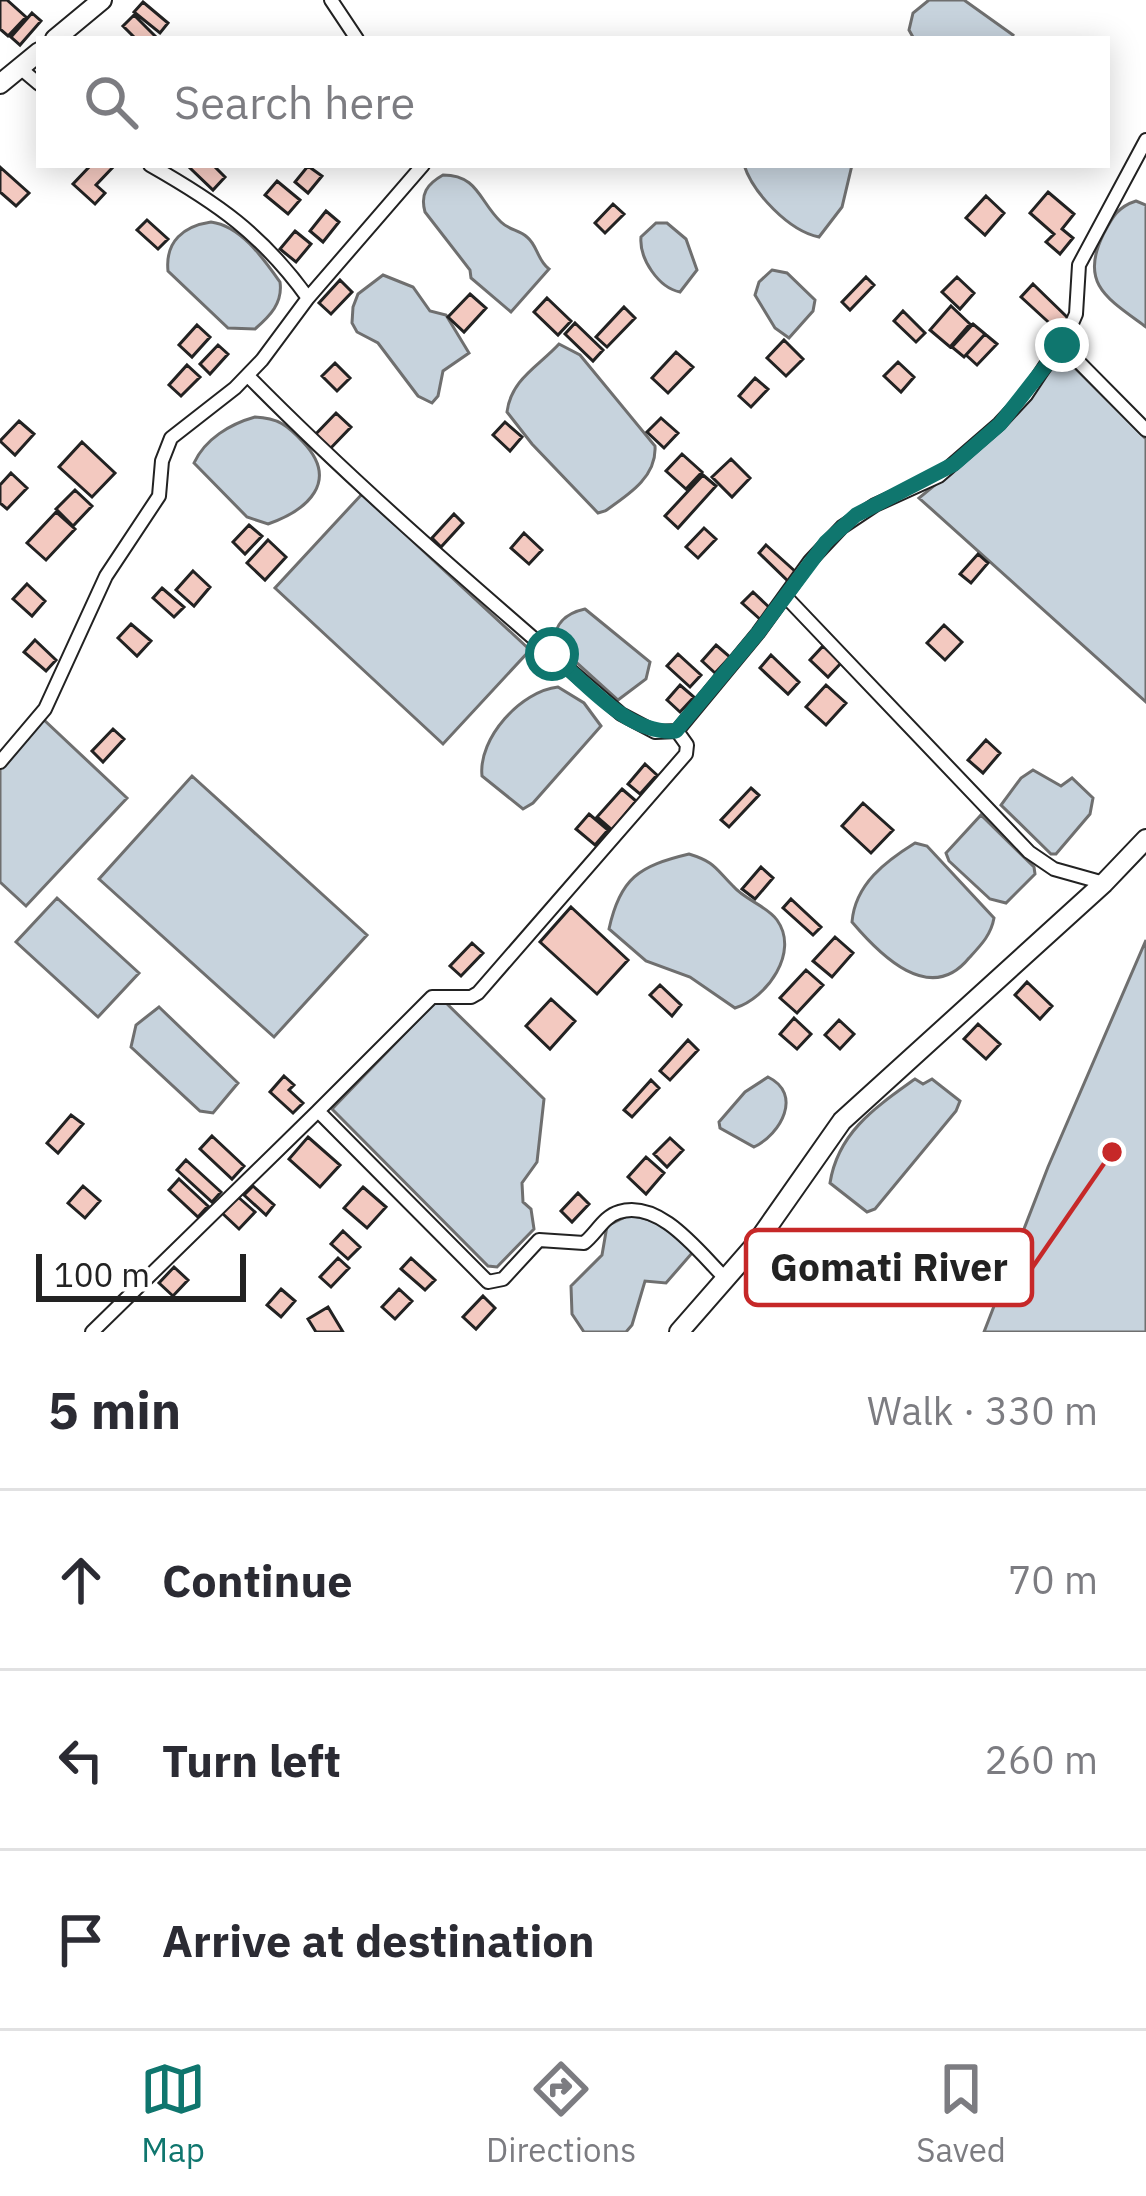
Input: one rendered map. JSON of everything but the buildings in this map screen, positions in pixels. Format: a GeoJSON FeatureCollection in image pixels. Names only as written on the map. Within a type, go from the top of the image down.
{"type":"FeatureCollection","features":[{"type":"Feature","properties":{"kind":"street"},"geometry":{"type":"LineString","coordinates":[[59,36],[102,0]]}},
{"type":"Feature","properties":{"kind":"street"},"geometry":{"type":"LineString","coordinates":[[331,0],[355,36]]}},
{"type":"Feature","properties":{"kind":"street"},"geometry":{"type":"LineString","coordinates":[[0,84],[36,55]]}},
{"type":"Feature","properties":{"kind":"street"},"geometry":{"type":"LineString","coordinates":[[20,68],[36,81]]}},
{"type":"Feature","properties":{"kind":"street"},"geometry":{"type":"LineString","coordinates":[[248,376],[379,504],[621,713],[656,733],[676,731],[842,527],[875,505],[938,476],[1000,424],[1062,345],[1076,314],[1079,265],[1146,140]]}},
{"type":"Feature","properties":{"kind":"street"},"geometry":{"type":"LineString","coordinates":[[155,168],[218,203],[266,246],[308,298]]}},
{"type":"Feature","properties":{"kind":"street"},"geometry":{"type":"LineString","coordinates":[[0,762],[45,709],[106,576],[159,496],[161,461],[171,438],[248,376],[420,168]]}},
{"type":"Feature","properties":{"kind":"street"},"geometry":{"type":"LineString","coordinates":[[1062,345],[1146,430]]}},
{"type":"Feature","properties":{"kind":"street"},"geometry":{"type":"LineString","coordinates":[[786,597],[1029,852],[1054,869],[1104,883]]}},
{"type":"Feature","properties":{"kind":"street"},"geometry":{"type":"LineString","coordinates":[[92,1332],[432,997],[478,993],[686,754],[687,745],[676,731]]}},
{"type":"Feature","properties":{"kind":"street"},"geometry":{"type":"LineString","coordinates":[[679,1332],[727,1280],[842,1121],[1104,883],[1146,839]]}},
{"type":"Feature","properties":{"kind":"street"},"geometry":{"type":"LineString","coordinates":[[318,1112],[488,1282],[502,1280],[539,1240],[584,1244],[614,1213],[628,1211],[657,1216],[727,1280]]}},
{"type":"Feature","properties":{"kind":"shaded area"},"geometry":{"type":"Polygon","coordinates":[[[929,0],[964,0],[1013,35],[912,36],[913,13],[929,0]]]}},
{"type":"Feature","properties":{"kind":"shaded area"},"geometry":{"type":"Polygon","coordinates":[[[746,168],[851,168],[842,207],[819,237],[796,227],[755,187],[746,168]]]}},
{"type":"Feature","properties":{"kind":"shaded area"},"geometry":{"type":"Polygon","coordinates":[[[443,175],[471,184],[501,222],[531,241],[549,269],[511,312],[471,278],[470,270],[425,212],[426,190],[443,175]]]}},
{"type":"Feature","properties":{"kind":"shaded area"},"geometry":{"type":"Polygon","coordinates":[[[1136,201],[1146,205],[1146,327],[1109,299],[1094,266],[1112,218],[1136,201]]]}},
{"type":"Feature","properties":{"kind":"shaded area"},"geometry":{"type":"Polygon","coordinates":[[[211,222],[242,236],[280,282],[277,303],[255,329],[228,328],[168,271],[170,251],[178,237],[211,222]]]}},
{"type":"Feature","properties":{"kind":"shaded area"},"geometry":{"type":"Polygon","coordinates":[[[656,223],[667,223],[686,239],[697,270],[680,292],[658,279],[643,254],[641,237],[656,223]]]}},
{"type":"Feature","properties":{"kind":"shaded area"},"geometry":{"type":"Polygon","coordinates":[[[772,270],[787,273],[815,300],[813,311],[789,338],[775,328],[755,295],[759,282],[772,270]]]}},
{"type":"Feature","properties":{"kind":"shaded area"},"geometry":{"type":"Polygon","coordinates":[[[383,275],[413,287],[430,311],[446,315],[469,353],[443,371],[432,403],[418,396],[378,343],[357,332],[352,323],[358,294],[383,275]]]}},
{"type":"Feature","properties":{"kind":"shaded area"},"geometry":{"type":"Polygon","coordinates":[[[559,344],[580,355],[655,446],[651,467],[639,484],[598,513],[507,412],[520,382],[559,344]]]}},
{"type":"Feature","properties":{"kind":"shaded area"},"geometry":{"type":"Polygon","coordinates":[[[1058,361],[1071,364],[1146,439],[1146,702],[919,498],[1002,430],[1058,361]]]}},
{"type":"Feature","properties":{"kind":"shaded area"},"geometry":{"type":"Polygon","coordinates":[[[255,417],[276,421],[292,431],[319,469],[319,481],[306,502],[268,524],[247,517],[194,463],[219,434],[255,417]]]}},
{"type":"Feature","properties":{"kind":"shaded area"},"geometry":{"type":"Polygon","coordinates":[[[362,494],[530,650],[443,744],[275,588],[362,494]]]}},
{"type":"Feature","properties":{"kind":"shaded area"},"geometry":{"type":"Polygon","coordinates":[[[585,609],[650,662],[646,679],[618,700],[554,642],[563,620],[585,609]]]}},
{"type":"Feature","properties":{"kind":"shaded area"},"geometry":{"type":"Polygon","coordinates":[[[558,687],[584,703],[601,726],[523,809],[482,776],[487,747],[517,707],[558,687]]]}},
{"type":"Feature","properties":{"kind":"shaded area"},"geometry":{"type":"Polygon","coordinates":[[[43,719],[127,798],[26,906],[0,882],[0,764],[43,719]]]}},
{"type":"Feature","properties":{"kind":"shaded area"},"geometry":{"type":"Polygon","coordinates":[[[1033,770],[1061,786],[1072,778],[1093,798],[1090,814],[1056,854],[1001,805],[1033,770]]]}},
{"type":"Feature","properties":{"kind":"shaded area"},"geometry":{"type":"Polygon","coordinates":[[[192,776],[367,935],[274,1037],[99,879],[192,776]]]}},
{"type":"Feature","properties":{"kind":"shaded area"},"geometry":{"type":"Polygon","coordinates":[[[981,815],[1034,867],[1035,874],[1006,903],[990,899],[946,853],[981,815]]]}},
{"type":"Feature","properties":{"kind":"shaded area"},"geometry":{"type":"Polygon","coordinates":[[[915,843],[927,846],[994,918],[988,935],[969,958],[954,972],[938,977],[922,976],[891,961],[852,922],[866,885],[915,843]]]}},
{"type":"Feature","properties":{"kind":"shaded area"},"geometry":{"type":"Polygon","coordinates":[[[689,854],[710,863],[738,891],[768,911],[783,933],[785,946],[777,972],[758,995],[735,1008],[690,977],[646,961],[609,929],[619,897],[634,877],[689,854]]]}},
{"type":"Feature","properties":{"kind":"shaded area"},"geometry":{"type":"Polygon","coordinates":[[[57,898],[139,973],[98,1017],[16,942],[57,898]]]}},
{"type":"Feature","properties":{"kind":"shaded area"},"geometry":{"type":"Polygon","coordinates":[[[1146,940],[1146,1332],[984,1332],[1048,1167],[1146,940]]]}},
{"type":"Feature","properties":{"kind":"shaded area"},"geometry":{"type":"Polygon","coordinates":[[[440,997],[544,1099],[537,1162],[522,1183],[523,1202],[531,1209],[534,1229],[497,1267],[488,1266],[332,1109],[440,997]]]}},
{"type":"Feature","properties":{"kind":"shaded area"},"geometry":{"type":"Polygon","coordinates":[[[159,1007],[238,1083],[213,1113],[200,1111],[131,1047],[136,1025],[159,1007]]]}},
{"type":"Feature","properties":{"kind":"shaded area"},"geometry":{"type":"Polygon","coordinates":[[[768,1077],[784,1093],[784,1114],[772,1133],[754,1147],[720,1128],[719,1122],[745,1092],[768,1077]]]}},
{"type":"Feature","properties":{"kind":"shaded area"},"geometry":{"type":"Polygon","coordinates":[[[915,1079],[923,1084],[932,1079],[960,1101],[875,1209],[867,1212],[830,1183],[834,1165],[861,1122],[915,1079]]]}},
{"type":"Feature","properties":{"kind":"shaded area"},"geometry":{"type":"Polygon","coordinates":[[[627,1216],[656,1223],[693,1252],[666,1283],[645,1281],[626,1332],[584,1332],[572,1314],[571,1286],[602,1255],[607,1226],[627,1216]]]}},
{"type":"Feature","properties":{"kind":"place","name":"Gomati River"},"geometry":{"type":"Point","coordinates":[1112,1152]}},
{"type":"Feature","properties":{"kind":"route"},"geometry":{"type":"LineString","coordinates":[[552,654],[621,713],[656,733],[676,731],[826,542],[856,515],[954,464],[1000,424],[1062,345]]}}]}
